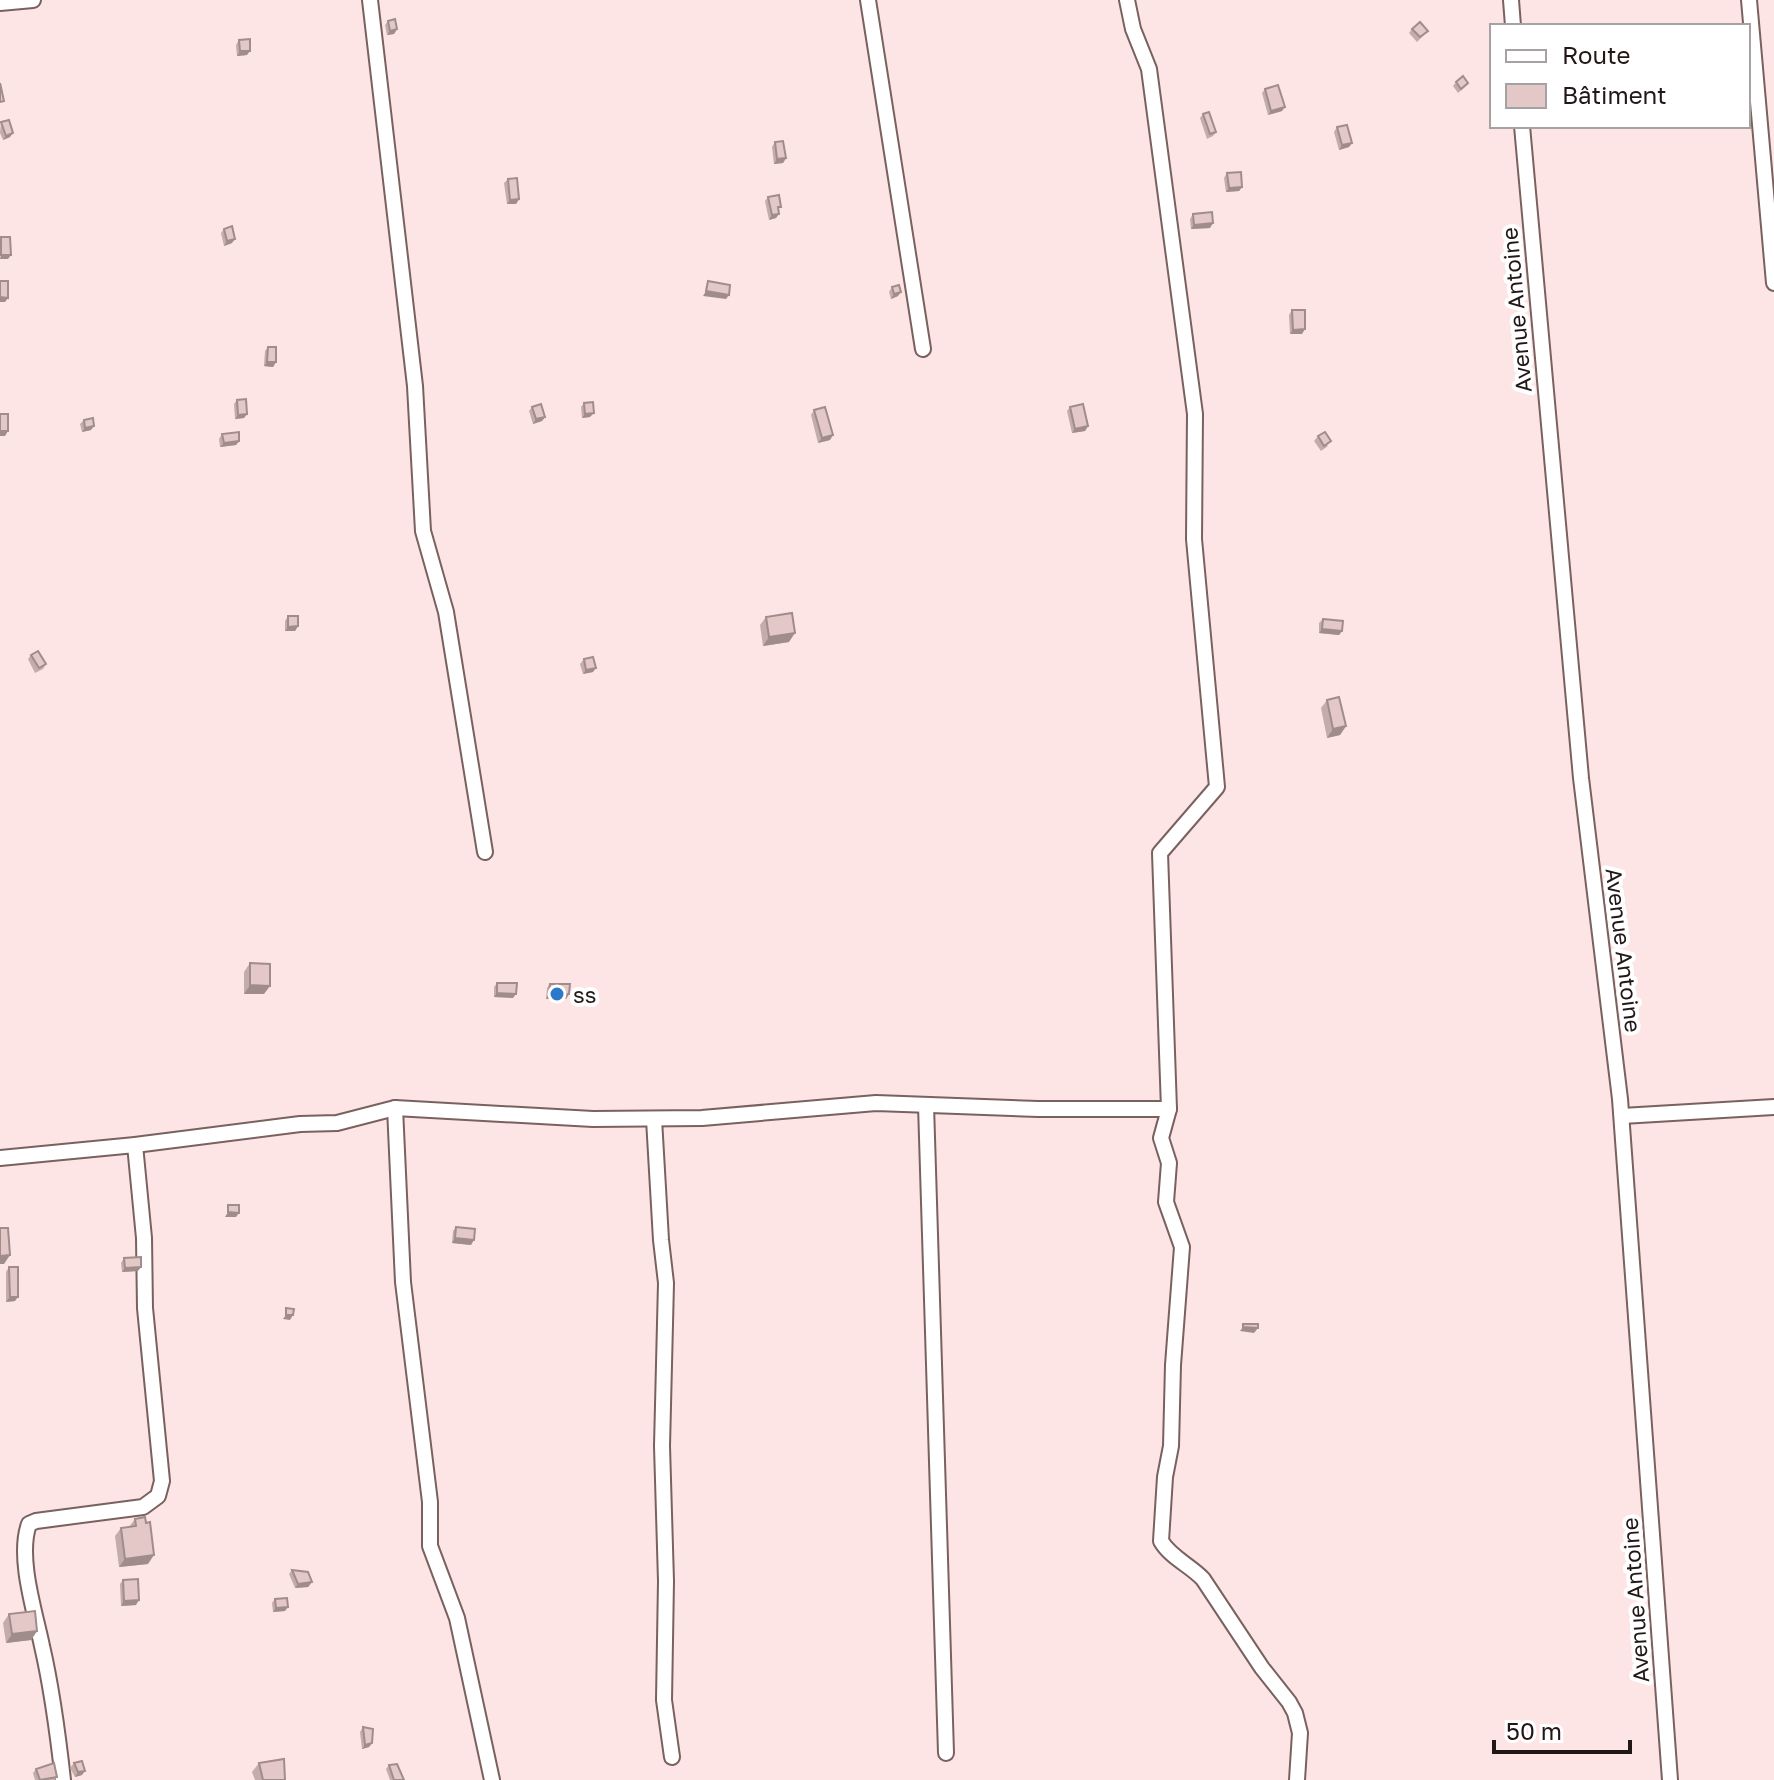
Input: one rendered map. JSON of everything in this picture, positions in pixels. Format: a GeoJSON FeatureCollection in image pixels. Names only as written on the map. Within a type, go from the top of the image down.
{"type":"FeatureCollection","features":[{"type":"Feature","properties":{"kind":"street"},"geometry":{"type":"LineString","coordinates":[[0,3],[33,0]]}},
{"type":"Feature","properties":{"kind":"street"},"geometry":{"type":"LineString","coordinates":[[370,0],[415,386],[423,531],[446,612],[485,852]]}},
{"type":"Feature","properties":{"kind":"street"},"geometry":{"type":"LineString","coordinates":[[868,0],[923,349]]}},
{"type":"Feature","properties":{"kind":"street"},"geometry":{"type":"LineString","coordinates":[[1127,0],[1133,29],[1149,69],[1195,414],[1194,539],[1217,787],[1160,853],[1169,1109],[1161,1138],[1169,1163],[1166,1202],[1182,1247],[1173,1365],[1171,1446],[1165,1477],[1161,1541],[1162,1546],[1192,1567],[1203,1579],[1262,1668],[1289,1702],[1300,1733],[1297,1780]]}},
{"type":"Feature","properties":{"kind":"street"},"geometry":{"type":"LineString","coordinates":[[1511,0],[1513,24]]}},
{"type":"Feature","properties":{"kind":"street"},"geometry":{"type":"LineString","coordinates":[[1749,0],[1774,283]]}},
{"type":"Feature","properties":{"kind":"street","name":"Avenue Antoine"},"geometry":{"type":"LineString","coordinates":[[1522,128],[1581,778],[1622,1116],[1670,1780]]}},
{"type":"Feature","properties":{"kind":"street"},"geometry":{"type":"LineString","coordinates":[[0,1158],[300,1124],[337,1123],[395,1108],[593,1119],[702,1118],[876,1103],[1169,1109]]}},
{"type":"Feature","properties":{"kind":"street"},"geometry":{"type":"LineString","coordinates":[[926,1105],[946,1753]]}},
{"type":"Feature","properties":{"kind":"street"},"geometry":{"type":"LineString","coordinates":[[1622,1116],[1774,1107]]}},
{"type":"Feature","properties":{"kind":"street"},"geometry":{"type":"LineString","coordinates":[[395,1108],[403,1282],[430,1502],[430,1546],[457,1618],[492,1780]]}},
{"type":"Feature","properties":{"kind":"street"},"geometry":{"type":"LineString","coordinates":[[654,1119],[666,1283],[662,1446],[666,1581],[664,1700],[672,1757]]}},
{"type":"Feature","properties":{"kind":"street"},"geometry":{"type":"LineString","coordinates":[[63,1780],[33,1609],[25,1550],[26,1532],[29,1524],[36,1521],[143,1507],[158,1496],[162,1481],[145,1308],[144,1238],[135,1145]]}},
{"type":"Feature","properties":{"kind":"building"},"geometry":{"type":"Polygon","coordinates":[[[395,19],[397,29],[390,31],[388,21],[395,19]]]}},
{"type":"Feature","properties":{"kind":"building"},"geometry":{"type":"Polygon","coordinates":[[[1420,22],[1428,31],[1420,37],[1412,29],[1420,22]]]}},
{"type":"Feature","properties":{"kind":"building"},"geometry":{"type":"Polygon","coordinates":[[[250,39],[250,51],[240,51],[239,40],[250,39]]]}},
{"type":"Feature","properties":{"kind":"building"},"geometry":{"type":"Polygon","coordinates":[[[1463,76],[1468,83],[1461,89],[1456,82],[1463,76]]]}},
{"type":"Feature","properties":{"kind":"building"},"geometry":{"type":"Polygon","coordinates":[[[1278,85],[1285,107],[1271,111],[1265,89],[1278,85]]]}},
{"type":"Feature","properties":{"kind":"building"},"geometry":{"type":"Polygon","coordinates":[[[1209,112],[1216,132],[1210,134],[1203,114],[1209,112]]]}},
{"type":"Feature","properties":{"kind":"building"},"geometry":{"type":"Polygon","coordinates":[[[9,120],[13,133],[6,136],[1,122],[9,120]]]}},
{"type":"Feature","properties":{"kind":"building"},"geometry":{"type":"Polygon","coordinates":[[[1347,125],[1352,143],[1342,145],[1337,127],[1347,125]]]}},
{"type":"Feature","properties":{"kind":"building"},"geometry":{"type":"Polygon","coordinates":[[[783,141],[786,158],[777,159],[775,142],[783,141]]]}},
{"type":"Feature","properties":{"kind":"building"},"geometry":{"type":"Polygon","coordinates":[[[1241,172],[1242,187],[1229,188],[1227,173],[1241,172]]]}},
{"type":"Feature","properties":{"kind":"building"},"geometry":{"type":"Polygon","coordinates":[[[517,178],[519,199],[510,200],[508,179],[517,178]]]}},
{"type":"Feature","properties":{"kind":"building"},"geometry":{"type":"Polygon","coordinates":[[[779,195],[779,214],[772,215],[768,197],[779,195]]]}},
{"type":"Feature","properties":{"kind":"building"},"geometry":{"type":"Polygon","coordinates":[[[1212,212],[1213,223],[1194,225],[1193,214],[1212,212]]]}},
{"type":"Feature","properties":{"kind":"building"},"geometry":{"type":"Polygon","coordinates":[[[232,226],[235,239],[227,241],[224,229],[232,226]]]}},
{"type":"Feature","properties":{"kind":"building"},"geometry":{"type":"Polygon","coordinates":[[[1,237],[10,237],[11,255],[1,255],[1,237]]]}},
{"type":"Feature","properties":{"kind":"building"},"geometry":{"type":"Polygon","coordinates":[[[0,281],[8,281],[8,298],[0,297],[0,281]]]}},
{"type":"Feature","properties":{"kind":"building"},"geometry":{"type":"Polygon","coordinates":[[[708,281],[730,285],[729,295],[706,291],[708,281]]]}},
{"type":"Feature","properties":{"kind":"building"},"geometry":{"type":"Polygon","coordinates":[[[899,285],[901,292],[894,294],[892,287],[899,285]]]}},
{"type":"Feature","properties":{"kind":"building"},"geometry":{"type":"Polygon","coordinates":[[[1292,310],[1305,310],[1305,329],[1293,330],[1292,310]]]}},
{"type":"Feature","properties":{"kind":"building"},"geometry":{"type":"Polygon","coordinates":[[[268,347],[276,347],[276,362],[267,362],[268,347]]]}},
{"type":"Feature","properties":{"kind":"building"},"geometry":{"type":"Polygon","coordinates":[[[246,399],[247,414],[238,415],[237,400],[246,399]]]}},
{"type":"Feature","properties":{"kind":"building"},"geometry":{"type":"Polygon","coordinates":[[[593,402],[594,413],[585,414],[584,403],[593,402]]]}},
{"type":"Feature","properties":{"kind":"building"},"geometry":{"type":"Polygon","coordinates":[[[541,404],[545,417],[536,419],[532,407],[541,404]]]}},
{"type":"Feature","properties":{"kind":"building"},"geometry":{"type":"Polygon","coordinates":[[[1083,404],[1088,426],[1075,429],[1070,407],[1083,404]]]}},
{"type":"Feature","properties":{"kind":"building"},"geometry":{"type":"Polygon","coordinates":[[[825,407],[833,435],[822,438],[814,410],[825,407]]]}},
{"type":"Feature","properties":{"kind":"building"},"geometry":{"type":"Polygon","coordinates":[[[0,414],[8,414],[8,431],[0,431],[0,414]]]}},
{"type":"Feature","properties":{"kind":"building"},"geometry":{"type":"Polygon","coordinates":[[[93,418],[94,426],[85,428],[84,420],[93,418]]]}},
{"type":"Feature","properties":{"kind":"building"},"geometry":{"type":"Polygon","coordinates":[[[239,432],[239,441],[224,443],[222,434],[239,432]]]}},
{"type":"Feature","properties":{"kind":"building"},"geometry":{"type":"Polygon","coordinates":[[[1325,432],[1331,441],[1324,446],[1318,436],[1325,432]]]}},
{"type":"Feature","properties":{"kind":"building"},"geometry":{"type":"Polygon","coordinates":[[[792,613],[795,633],[769,637],[766,617],[792,613]]]}},
{"type":"Feature","properties":{"kind":"building"},"geometry":{"type":"Polygon","coordinates":[[[288,616],[298,616],[298,626],[288,627],[288,616]]]}},
{"type":"Feature","properties":{"kind":"building"},"geometry":{"type":"Polygon","coordinates":[[[1323,619],[1343,621],[1342,631],[1322,629],[1323,619]]]}},
{"type":"Feature","properties":{"kind":"building"},"geometry":{"type":"Polygon","coordinates":[[[38,651],[46,664],[39,668],[31,655],[38,651]]]}},
{"type":"Feature","properties":{"kind":"building"},"geometry":{"type":"Polygon","coordinates":[[[593,657],[596,668],[586,670],[584,659],[593,657]]]}},
{"type":"Feature","properties":{"kind":"building"},"geometry":{"type":"Polygon","coordinates":[[[1339,697],[1346,726],[1333,729],[1327,700],[1339,697]]]}},
{"type":"Feature","properties":{"kind":"building"},"geometry":{"type":"Polygon","coordinates":[[[250,963],[270,964],[270,986],[250,985],[250,963]]]}},
{"type":"Feature","properties":{"kind":"building"},"geometry":{"type":"Polygon","coordinates":[[[497,983],[517,983],[516,994],[497,993],[497,983]]]}},
{"type":"Feature","properties":{"kind":"building"},"geometry":{"type":"Polygon","coordinates":[[[550,984],[570,984],[569,994],[549,994],[550,984]]]}},
{"type":"Feature","properties":{"kind":"building"},"geometry":{"type":"Polygon","coordinates":[[[228,1205],[239,1205],[239,1213],[228,1212],[228,1205]]]}},
{"type":"Feature","properties":{"kind":"building"},"geometry":{"type":"Polygon","coordinates":[[[456,1227],[475,1229],[474,1240],[455,1238],[456,1227]]]}},
{"type":"Feature","properties":{"kind":"building"},"geometry":{"type":"Polygon","coordinates":[[[0,1228],[8,1228],[10,1255],[0,1256],[0,1228]]]}},
{"type":"Feature","properties":{"kind":"building"},"geometry":{"type":"Polygon","coordinates":[[[141,1257],[141,1267],[125,1268],[124,1258],[141,1257]]]}},
{"type":"Feature","properties":{"kind":"building"},"geometry":{"type":"Polygon","coordinates":[[[9,1267],[18,1267],[18,1297],[10,1297],[9,1267]]]}},
{"type":"Feature","properties":{"kind":"building"},"geometry":{"type":"Polygon","coordinates":[[[286,1308],[294,1309],[293,1315],[286,1315],[286,1308]]]}},
{"type":"Feature","properties":{"kind":"building"},"geometry":{"type":"Polygon","coordinates":[[[1243,1324],[1258,1324],[1258,1328],[1243,1327],[1243,1324]]]}},
{"type":"Feature","properties":{"kind":"building"},"geometry":{"type":"Polygon","coordinates":[[[145,1517],[146,1523],[150,1522],[154,1555],[125,1559],[121,1528],[136,1526],[135,1519],[145,1517]]]}},
{"type":"Feature","properties":{"kind":"building"},"geometry":{"type":"Polygon","coordinates":[[[292,1570],[308,1572],[312,1582],[298,1584],[292,1570]]]}},
{"type":"Feature","properties":{"kind":"building"},"geometry":{"type":"Polygon","coordinates":[[[138,1579],[139,1600],[124,1601],[123,1580],[138,1579]]]}},
{"type":"Feature","properties":{"kind":"building"},"geometry":{"type":"Polygon","coordinates":[[[287,1598],[288,1607],[276,1608],[275,1599],[287,1598]]]}},
{"type":"Feature","properties":{"kind":"building"},"geometry":{"type":"Polygon","coordinates":[[[35,1611],[37,1631],[12,1634],[9,1614],[35,1611]]]}},
{"type":"Feature","properties":{"kind":"building"},"geometry":{"type":"Polygon","coordinates":[[[363,1727],[373,1729],[372,1743],[365,1745],[363,1727]]]}},
{"type":"Feature","properties":{"kind":"building"},"geometry":{"type":"Polygon","coordinates":[[[284,1759],[285,1780],[263,1780],[259,1763],[284,1759]]]}},
{"type":"Feature","properties":{"kind":"building"},"geometry":{"type":"Polygon","coordinates":[[[82,1761],[85,1771],[78,1772],[74,1763],[82,1761]]]}},
{"type":"Feature","properties":{"kind":"building"},"geometry":{"type":"Polygon","coordinates":[[[54,1763],[57,1777],[40,1780],[36,1769],[54,1763]]]}},
{"type":"Feature","properties":{"kind":"building"},"geometry":{"type":"Polygon","coordinates":[[[397,1764],[404,1780],[394,1780],[389,1765],[397,1764]]]}},
{"type":"Feature","properties":{"kind":"place","name":"ss"},"geometry":{"type":"Point","coordinates":[557,994]}}]}
